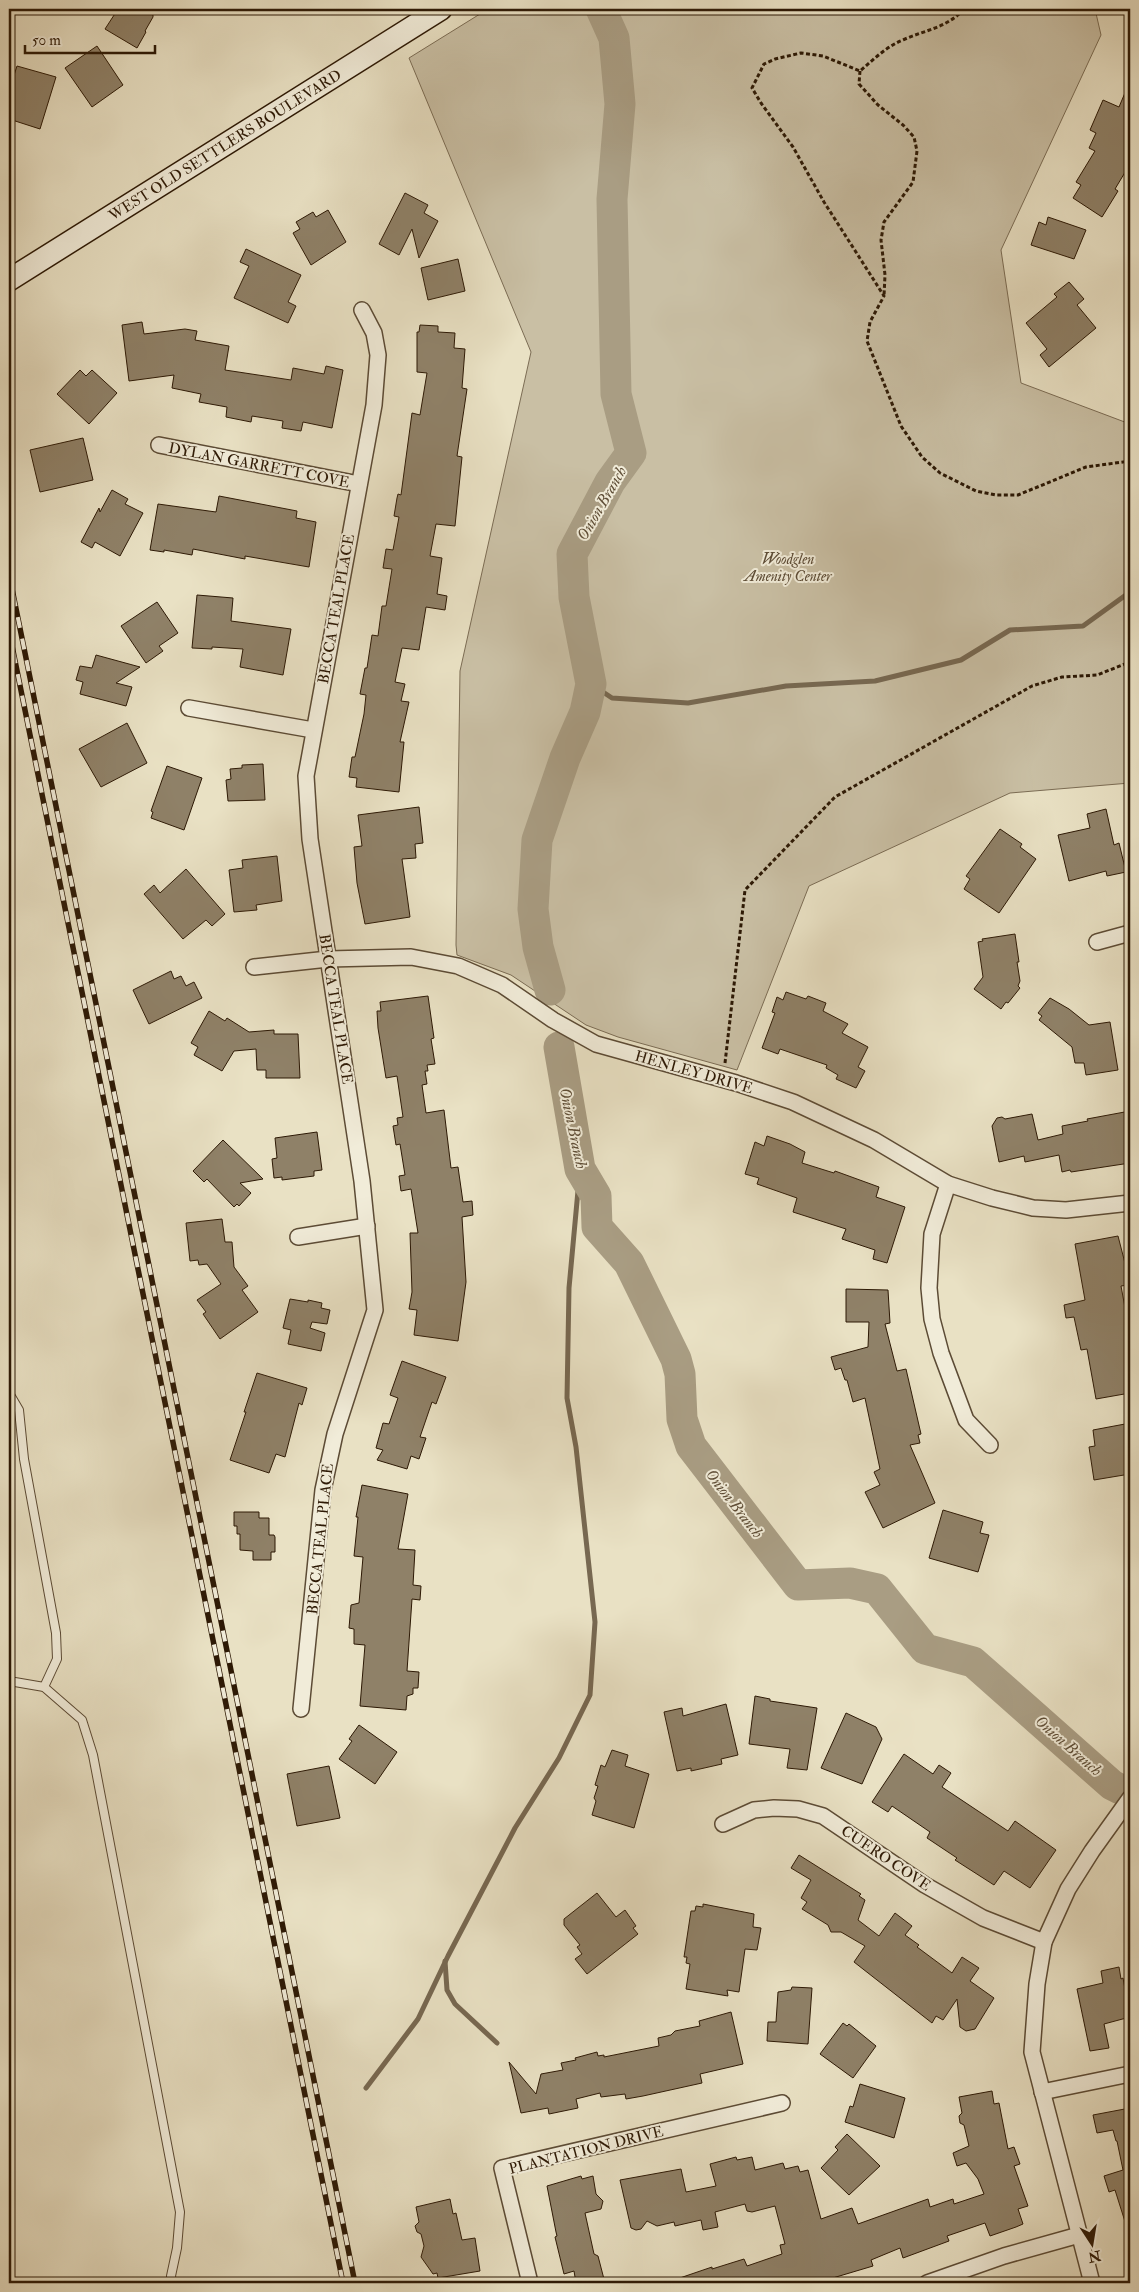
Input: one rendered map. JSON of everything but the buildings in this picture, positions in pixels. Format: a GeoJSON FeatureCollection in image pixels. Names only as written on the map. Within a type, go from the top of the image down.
{"type":"FeatureCollection","features":[{"type":"Feature","properties":{"kind":"main road","name":"WEST OLD SETTLERS BOULEVARD"},"geometry":{"type":"LineString","coordinates":[[9,280],[441,9]]}},
{"type":"Feature","properties":{"kind":"street","name":"BECCA TEAL PLACE"},"geometry":{"type":"LineString","coordinates":[[302,1709],[323,1490],[328,1461],[375,1310],[367,1226],[351,1102],[336,1020],[310,839],[306,776],[374,405],[378,354],[374,333],[362,310]]}},
{"type":"Feature","properties":{"kind":"street","name":"DYLAN GARRETT COVE"},"geometry":{"type":"LineString","coordinates":[[159,445],[359,484]]}},
{"type":"Feature","properties":{"kind":"street"},"geometry":{"type":"LineString","coordinates":[[189,708],[313,730]]}},
{"type":"Feature","properties":{"kind":"street"},"geometry":{"type":"LineString","coordinates":[[1097,942],[1130,933]]}},
{"type":"Feature","properties":{"kind":"street","name":"HENLEY DRIVE"},"geometry":{"type":"LineString","coordinates":[[254,967],[328,960],[412,957],[458,966],[502,985],[553,1020],[596,1044],[736,1083],[793,1102],[874,1140],[948,1184],[992,1198],[1033,1208],[1066,1210],[1130,1203]]}},
{"type":"Feature","properties":{"kind":"street"},"geometry":{"type":"LineString","coordinates":[[948,1184],[932,1234],[929,1288],[932,1320],[966,1420],[990,1445]]}},
{"type":"Feature","properties":{"kind":"street"},"geometry":{"type":"LineString","coordinates":[[298,1237],[367,1226]]}},
{"type":"Feature","properties":{"kind":"street"},"geometry":{"type":"LineString","coordinates":[[1092,2283],[1032,2052],[1037,1984],[1044,1942],[1068,1889],[1092,1851],[1130,1798]]}},
{"type":"Feature","properties":{"kind":"street","name":"CUERO COVE"},"geometry":{"type":"LineString","coordinates":[[724,1824],[754,1810],[774,1808],[798,1809],[823,1816],[925,1885],[966,1909],[983,1918],[1044,1942]]}},
{"type":"Feature","properties":{"kind":"street"},"geometry":{"type":"LineString","coordinates":[[1042,2092],[1130,2074]]}},
{"type":"Feature","properties":{"kind":"street","name":"PLANTATION DRIVE"},"geometry":{"type":"LineString","coordinates":[[530,2283],[502,2168],[782,2103]]}},
{"type":"Feature","properties":{"kind":"street"},"geometry":{"type":"LineString","coordinates":[[927,2283],[1004,2256],[1079,2236]]}},
{"type":"Feature","properties":{"kind":"lane"},"geometry":{"type":"LineString","coordinates":[[9,1393],[19,1410],[24,1460],[56,1633],[57,1659],[44,1687]]}},
{"type":"Feature","properties":{"kind":"lane"},"geometry":{"type":"LineString","coordinates":[[9,1681],[44,1687],[82,1720],[93,1754],[180,2212],[177,2248],[171,2276],[172,2283]]}},
{"type":"Feature","properties":{"kind":"path"},"geometry":{"type":"LineString","coordinates":[[964,9],[948,24],[904,39],[884,50],[860,71],[859,84],[878,105],[903,124],[914,137],[917,151],[913,182],[884,222],[881,240],[885,275],[884,296],[870,322],[867,341],[901,426],[922,457],[940,473],[976,491],[996,495],[1018,495],[1086,467],[1130,461]]}},
{"type":"Feature","properties":{"kind":"path"},"geometry":{"type":"LineString","coordinates":[[860,71],[823,56],[801,53],[764,64],[752,88],[761,104],[793,147],[824,202],[884,296]]}},
{"type":"Feature","properties":{"kind":"path"},"geometry":{"type":"LineString","coordinates":[[725,1063],[745,890],[835,797],[1032,686],[1062,676],[1097,675],[1130,662]]}},
{"type":"Feature","properties":{"kind":"green space","name":"Woodglen Amenity Center"},"geometry":{"type":"Polygon","coordinates":[[[488,9],[1095,9],[1101,35],[1001,250],[1021,383],[1130,424],[1130,783],[1010,793],[809,886],[737,1070],[618,1037],[586,1025],[511,975],[457,955],[460,671],[531,352],[409,58],[488,9]]]}},
{"type":"Feature","properties":{"kind":"waterway","name":"Onion Branch"},"geometry":{"type":"LineString","coordinates":[[550,990],[538,947],[533,909],[537,840],[565,758],[585,712],[591,684],[574,597],[572,554],[610,482],[631,453],[616,394],[612,199],[620,104],[614,38],[601,9]]}},
{"type":"Feature","properties":{"kind":"waterway"},"geometry":{"type":"LineString","coordinates":[[591,684],[612,698],[688,703],[786,686],[875,681],[961,660],[1010,630],[1083,626],[1130,592]]}},
{"type":"Feature","properties":{"kind":"waterway","name":"Onion Branch"},"geometry":{"type":"LineString","coordinates":[[559,1047],[580,1169],[596,1196],[597,1227],[629,1263],[676,1359],[680,1374],[682,1419],[691,1446],[798,1585],[850,1583],[877,1589],[925,1649],[973,1662],[1112,1785],[1120,1789]]}},
{"type":"Feature","properties":{"kind":"waterway"},"geometry":{"type":"LineString","coordinates":[[366,2088],[418,2019],[448,1956],[515,1828],[559,1758],[590,1695],[595,1622],[576,1447],[567,1398],[569,1288],[580,1169]]}},
{"type":"Feature","properties":{"kind":"waterway"},"geometry":{"type":"LineString","coordinates":[[445,1961],[447,1990],[455,2004],[497,2043]]}},
{"type":"Feature","properties":{"kind":"railway"},"geometry":{"type":"LineString","coordinates":[[9,574],[355,2283]]}},
{"type":"Feature","properties":{"kind":"railway"},"geometry":{"type":"LineString","coordinates":[[9,631],[343,2283]]}}]}
